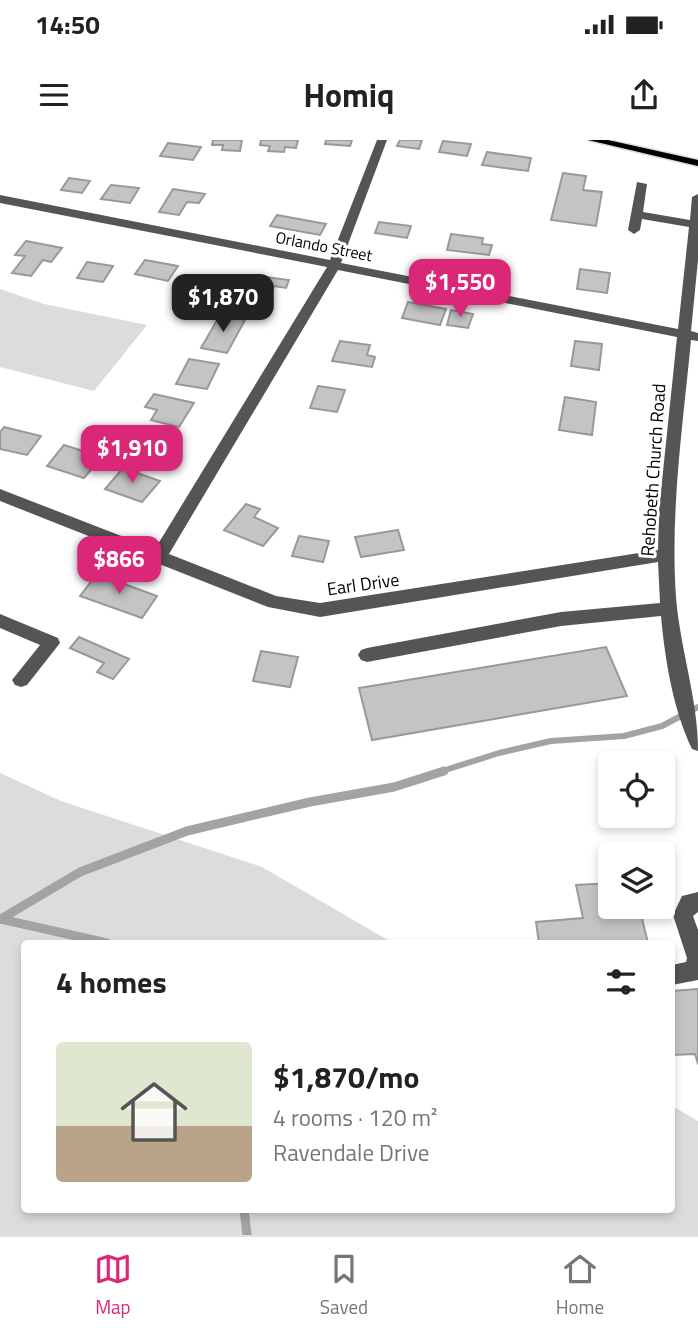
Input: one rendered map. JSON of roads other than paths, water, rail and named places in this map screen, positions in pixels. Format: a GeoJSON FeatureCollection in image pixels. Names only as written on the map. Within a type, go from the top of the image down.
{"type":"FeatureCollection","features":[{"type":"Feature","properties":{"kind":"main road"},"geometry":{"type":"LineString","coordinates":[[593,140],[624,143],[698,163]]}},
{"type":"Feature","properties":{"kind":"street"},"geometry":{"type":"LineString","coordinates":[[159,557],[334,266],[382,140]]}},
{"type":"Feature","properties":{"kind":"street"},"geometry":{"type":"LineString","coordinates":[[634,230],[641,184]]}},
{"type":"Feature","properties":{"kind":"street","name":"Rehobeth Church Road"},"geometry":{"type":"LineString","coordinates":[[698,197],[691,336],[665,555],[668,609],[677,670],[698,743]]}},
{"type":"Feature","properties":{"kind":"street","name":"Orlando Street"},"geometry":{"type":"LineString","coordinates":[[0,198],[691,336]]}},
{"type":"Feature","properties":{"kind":"street"},"geometry":{"type":"LineString","coordinates":[[636,215],[695,224]]}},
{"type":"Feature","properties":{"kind":"street","name":"Earl Drive"},"geometry":{"type":"LineString","coordinates":[[0,495],[274,602],[320,610],[665,555]]}},
{"type":"Feature","properties":{"kind":"street"},"geometry":{"type":"LineString","coordinates":[[367,655],[561,619],[668,609]]}},
{"type":"Feature","properties":{"kind":"street"},"geometry":{"type":"LineString","coordinates":[[0,621],[52,643],[21,680]]}},
{"type":"Feature","properties":{"kind":"street"},"geometry":{"type":"LineString","coordinates":[[675,974],[694,971],[697,958],[683,915],[689,903],[698,902]]}},
{"type":"Feature","properties":{"kind":"waterway"},"geometry":{"type":"LineString","coordinates":[[439,772],[499,753],[551,741],[624,736],[662,726],[698,707]]}},
{"type":"Feature","properties":{"kind":"waterway"},"geometry":{"type":"LineString","coordinates":[[1,919],[80,872],[187,831],[310,802],[394,787],[444,771]]}},
{"type":"Feature","properties":{"kind":"waterway"},"geometry":{"type":"LineString","coordinates":[[0,919],[94,940]]}},
{"type":"Feature","properties":{"kind":"waterway"},"geometry":{"type":"LineString","coordinates":[[244,1213],[247,1235]]}}]}
